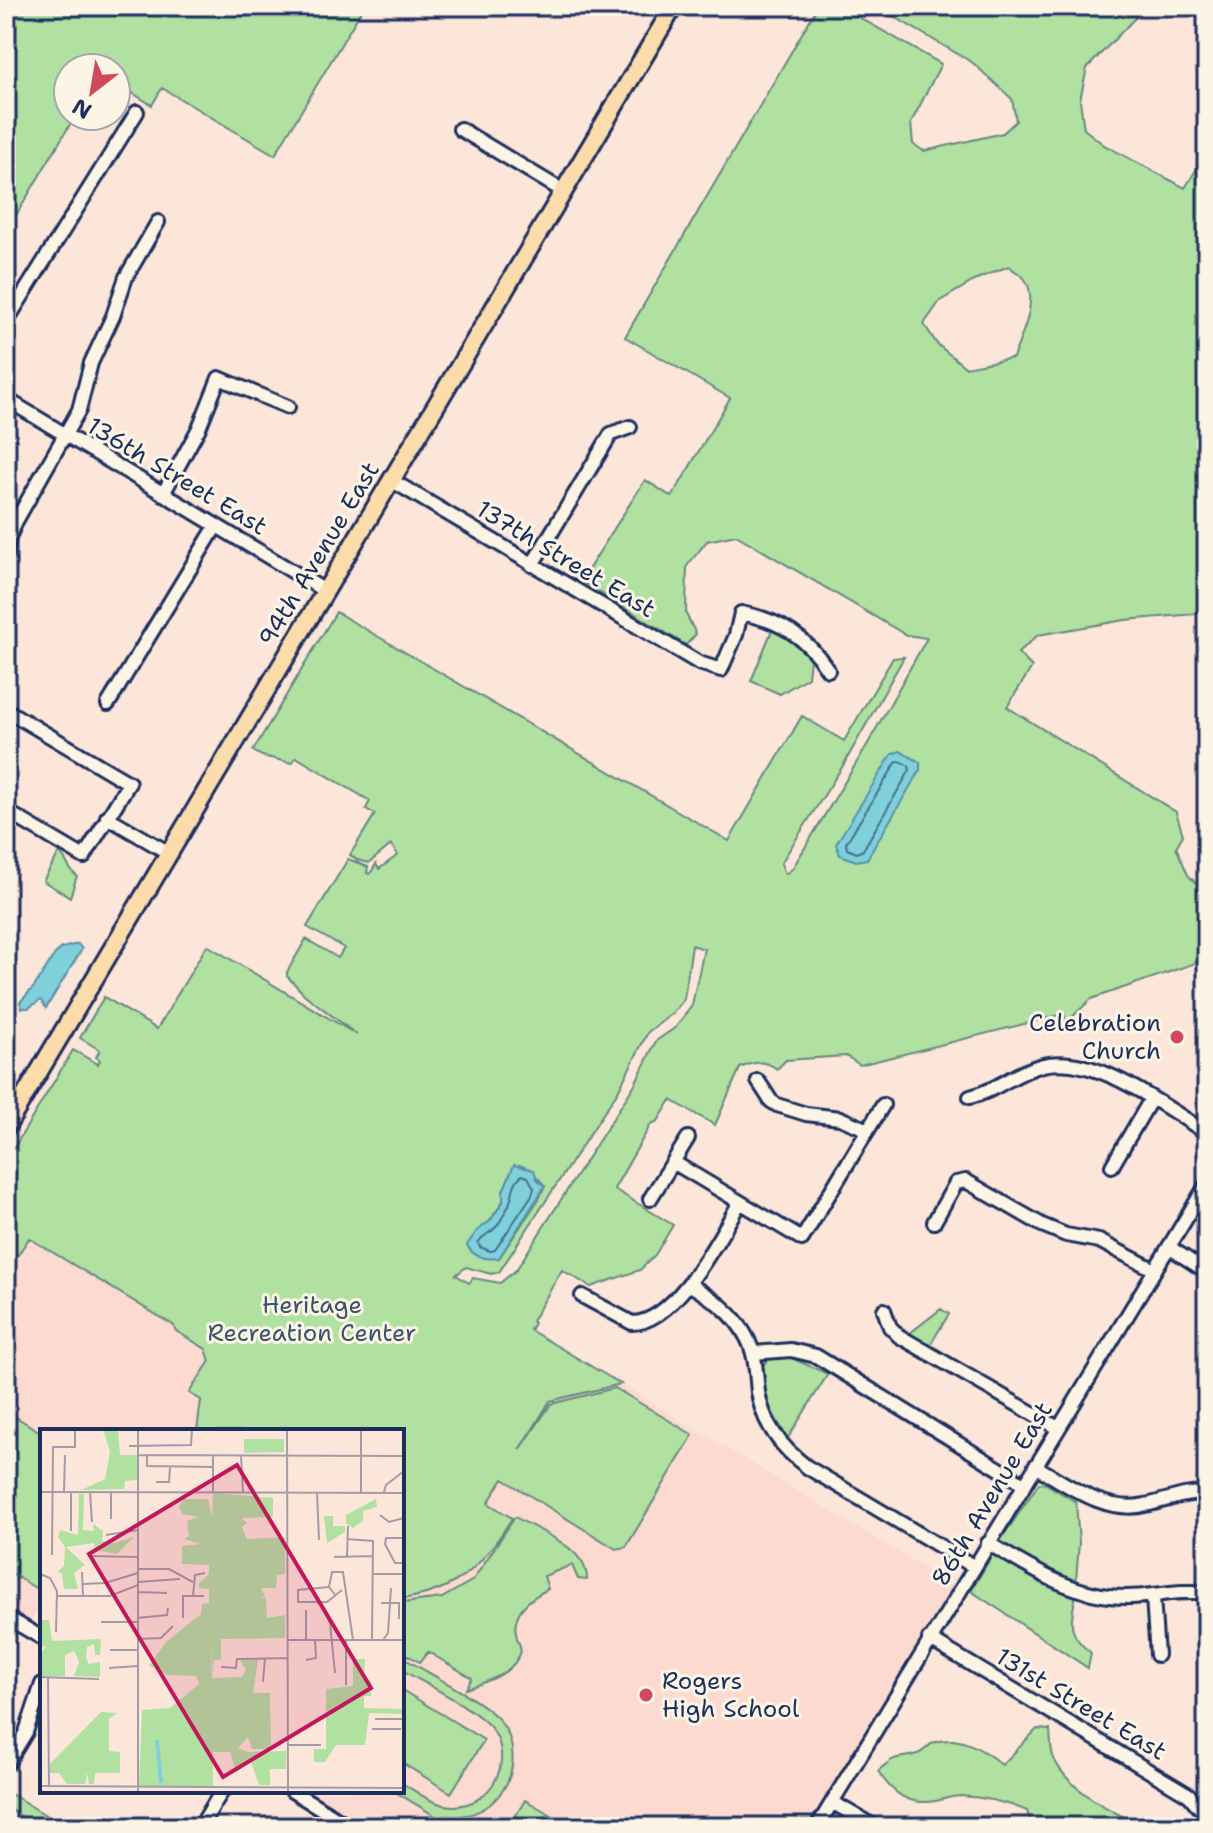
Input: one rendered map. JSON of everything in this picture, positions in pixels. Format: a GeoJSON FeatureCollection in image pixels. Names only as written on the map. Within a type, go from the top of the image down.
{"type":"FeatureCollection","features":[{"type":"Feature","properties":{"kind":"main road","name":"94th Avenue East"},"geometry":{"type":"LineString","coordinates":[[6,1127],[674,6]]}},
{"type":"Feature","properties":{"kind":"street"},"geometry":{"type":"LineString","coordinates":[[6,322],[137,112]]}},
{"type":"Feature","properties":{"kind":"street"},"geometry":{"type":"LineString","coordinates":[[460,129],[563,191]]}},
{"type":"Feature","properties":{"kind":"street"},"geometry":{"type":"LineString","coordinates":[[6,555],[16,521],[79,410],[91,363],[113,316],[126,277],[158,222]]}},
{"type":"Feature","properties":{"kind":"street"},"geometry":{"type":"LineString","coordinates":[[6,296],[18,303]]}},
{"type":"Feature","properties":{"kind":"street"},"geometry":{"type":"LineString","coordinates":[[163,494],[199,428],[219,378],[288,407]]}},
{"type":"Feature","properties":{"kind":"street","name":"136th Street East"},"geometry":{"type":"LineString","coordinates":[[6,399],[325,591]]}},
{"type":"Feature","properties":{"kind":"street"},"geometry":{"type":"LineString","coordinates":[[532,565],[611,434],[630,427]]}},
{"type":"Feature","properties":{"kind":"street","name":"137th Street East"},"geometry":{"type":"LineString","coordinates":[[391,480],[699,663],[721,670],[736,635],[741,613],[787,628],[810,646],[828,670]]}},
{"type":"Feature","properties":{"kind":"street"},"geometry":{"type":"LineString","coordinates":[[108,704],[216,526]]}},
{"type":"Feature","properties":{"kind":"street"},"geometry":{"type":"LineString","coordinates":[[6,710],[129,783],[84,857],[6,811]]}},
{"type":"Feature","properties":{"kind":"street"},"geometry":{"type":"LineString","coordinates":[[107,817],[169,853]]}},
{"type":"Feature","properties":{"kind":"street"},"geometry":{"type":"LineString","coordinates":[[970,1097],[992,1092],[1023,1071],[1063,1063],[1102,1071],[1207,1133]]}},
{"type":"Feature","properties":{"kind":"street"},"geometry":{"type":"LineString","coordinates":[[758,1081],[777,1105],[806,1114],[840,1118],[868,1130]]}},
{"type":"Feature","properties":{"kind":"street"},"geometry":{"type":"LineString","coordinates":[[1112,1166],[1151,1099]]}},
{"type":"Feature","properties":{"kind":"street"},"geometry":{"type":"LineString","coordinates":[[673,1162],[802,1239],[883,1105]]}},
{"type":"Feature","properties":{"kind":"street"},"geometry":{"type":"LineString","coordinates":[[650,1199],[688,1138]]}},
{"type":"Feature","properties":{"kind":"street"},"geometry":{"type":"LineString","coordinates":[[934,1222],[956,1183],[966,1181],[1042,1225],[1066,1235],[1099,1241],[1155,1270]]}},
{"type":"Feature","properties":{"kind":"street","name":"86th Avenue East"},"geometry":{"type":"LineString","coordinates":[[817,1827],[1207,1184]]}},
{"type":"Feature","properties":{"kind":"street"},"geometry":{"type":"LineString","coordinates":[[582,1296],[625,1320],[641,1323],[653,1319],[689,1284],[740,1202]]}},
{"type":"Feature","properties":{"kind":"street"},"geometry":{"type":"LineString","coordinates":[[1169,1247],[1207,1272]]}},
{"type":"Feature","properties":{"kind":"street"},"geometry":{"type":"LineString","coordinates":[[689,1284],[725,1309],[742,1329],[753,1353],[765,1418],[786,1450],[807,1467],[973,1566]]}},
{"type":"Feature","properties":{"kind":"street"},"geometry":{"type":"LineString","coordinates":[[884,1310],[892,1330],[899,1336],[1058,1428]]}},
{"type":"Feature","properties":{"kind":"street"},"geometry":{"type":"LineString","coordinates":[[753,1353],[791,1350],[816,1356],[1024,1484]]}},
{"type":"Feature","properties":{"kind":"street"},"geometry":{"type":"LineString","coordinates":[[1035,1466],[1085,1495],[1109,1504],[1138,1507],[1181,1495],[1207,1493]]}},
{"type":"Feature","properties":{"kind":"street"},"geometry":{"type":"LineString","coordinates":[[988,1543],[1034,1572],[1073,1588],[1106,1595],[1153,1597],[1177,1592],[1207,1593]]}},
{"type":"Feature","properties":{"kind":"street"},"geometry":{"type":"LineString","coordinates":[[1153,1597],[1157,1655]]}},
{"type":"Feature","properties":{"kind":"street"},"geometry":{"type":"LineString","coordinates":[[6,1617],[40,1637]]}},
{"type":"Feature","properties":{"kind":"street","name":"131st Street East"},"geometry":{"type":"LineString","coordinates":[[929,1639],[1189,1795],[1204,1813]]}},
{"type":"Feature","properties":{"kind":"street"},"geometry":{"type":"LineString","coordinates":[[6,1765],[26,1732],[40,1690]]}},
{"type":"Feature","properties":{"kind":"street"},"geometry":{"type":"LineString","coordinates":[[200,1827],[221,1793]]}},
{"type":"Feature","properties":{"kind":"street"},"geometry":{"type":"LineString","coordinates":[[295,1793],[351,1827]]}},
{"type":"Feature","properties":{"kind":"street"},"geometry":{"type":"LineString","coordinates":[[832,1802],[875,1827]]}},
{"type":"Feature","properties":{"kind":"shaded area"},"geometry":{"type":"Polygon","coordinates":[[[29,1238],[173,1325],[176,1331],[206,1349],[210,1361],[190,1392],[201,1400],[197,1429],[40,1429],[40,1606],[30,1622],[6,1607],[6,1248],[18,1255],[29,1238]]]}},
{"type":"Feature","properties":{"kind":"shaded area","name":"Rogers High School"},"geometry":{"type":"Polygon","coordinates":[[[621,1384],[957,1588],[809,1827],[366,1827],[312,1793],[404,1793],[404,1599],[435,1592],[459,1580],[478,1566],[494,1546],[488,1504],[549,1401],[621,1384]]]}},
{"type":"Feature","properties":{"kind":"green space"},"geometry":{"type":"Polygon","coordinates":[[[6,6],[364,6],[275,155],[162,88],[152,105],[132,93],[132,52],[52,52],[52,132],[65,132],[6,232],[6,6]]]}},
{"type":"Feature","properties":{"kind":"green space","name":"Heritage Recreation Center"},"geometry":{"type":"Polygon","coordinates":[[[818,6],[839,6],[941,64],[911,123],[913,144],[924,151],[1003,133],[1016,121],[1012,99],[973,63],[876,6],[989,6],[987,11],[991,14],[1017,6],[1142,6],[1138,15],[1087,68],[1080,100],[1084,129],[1104,145],[1185,188],[1207,152],[1207,613],[1125,620],[1038,635],[1018,653],[1032,667],[1007,707],[1176,812],[1183,835],[1176,847],[1188,875],[1207,895],[1207,959],[1091,999],[1066,1023],[1064,1014],[860,1065],[846,1056],[786,1060],[777,1069],[759,1062],[750,1064],[740,1068],[715,1125],[671,1100],[658,1121],[651,1124],[614,1189],[673,1225],[655,1255],[640,1270],[591,1287],[562,1270],[532,1321],[530,1330],[621,1384],[550,1401],[520,1450],[551,1404],[615,1388],[693,1435],[626,1547],[616,1549],[503,1479],[488,1503],[512,1518],[491,1549],[468,1573],[454,1582],[439,1590],[404,1599],[404,1429],[197,1429],[201,1400],[189,1393],[210,1361],[206,1349],[176,1331],[173,1325],[29,1238],[18,1255],[6,1248],[6,1161],[73,1050],[98,1064],[100,1060],[96,1057],[100,1050],[80,1038],[104,997],[157,1029],[207,945],[357,1035],[305,995],[287,976],[287,972],[306,939],[338,958],[344,948],[307,927],[348,859],[368,867],[367,873],[370,874],[376,864],[379,869],[398,855],[391,845],[369,863],[350,855],[375,814],[366,809],[370,801],[296,757],[292,763],[253,751],[336,612],[729,841],[802,716],[844,741],[893,658],[904,657],[844,764],[781,863],[785,874],[792,869],[927,638],[906,635],[736,535],[707,541],[687,566],[686,614],[696,634],[686,645],[581,581],[645,480],[672,497],[730,398],[625,337],[818,6]],[[1009,266],[979,278],[940,301],[924,324],[937,344],[965,367],[1013,358],[1030,307],[1024,278],[1009,266]],[[692,945],[684,999],[673,1013],[648,1032],[618,1091],[499,1272],[491,1274],[466,1267],[456,1275],[469,1283],[473,1278],[500,1283],[516,1270],[635,1084],[656,1041],[676,1027],[692,1005],[704,949],[692,945]],[[519,1165],[503,1191],[503,1201],[490,1221],[477,1231],[499,1258],[545,1186],[530,1169],[519,1165]]]}},
{"type":"Feature","properties":{"kind":"green space"},"geometry":{"type":"Polygon","coordinates":[[[772,630],[799,646],[810,659],[808,677],[780,694],[751,681],[772,630]]]}},
{"type":"Feature","properties":{"kind":"green space"},"geometry":{"type":"Polygon","coordinates":[[[59,853],[77,876],[70,897],[43,881],[59,853]]]}},
{"type":"Feature","properties":{"kind":"green space"},"geometry":{"type":"Polygon","coordinates":[[[941,1309],[949,1314],[927,1350],[905,1337],[941,1309]]]}},
{"type":"Feature","properties":{"kind":"green space"},"geometry":{"type":"Polygon","coordinates":[[[776,1355],[789,1357],[828,1374],[788,1438],[770,1407],[762,1382],[766,1361],[776,1355]]]}},
{"type":"Feature","properties":{"kind":"green space"},"geometry":{"type":"Polygon","coordinates":[[[6,1411],[40,1432],[40,1591],[6,1570],[6,1411]]]}},
{"type":"Feature","properties":{"kind":"green space"},"geometry":{"type":"Polygon","coordinates":[[[1039,1483],[1076,1502],[1079,1543],[1076,1580],[1046,1570],[1000,1541],[1039,1483]]]}},
{"type":"Feature","properties":{"kind":"green space"},"geometry":{"type":"Polygon","coordinates":[[[515,1517],[571,1550],[580,1559],[587,1580],[578,1579],[572,1565],[544,1576],[548,1589],[528,1602],[518,1614],[516,1629],[521,1652],[515,1663],[496,1677],[466,1689],[472,1678],[428,1652],[420,1662],[404,1653],[404,1603],[442,1598],[473,1580],[515,1517]]]}},
{"type":"Feature","properties":{"kind":"green space"},"geometry":{"type":"Polygon","coordinates":[[[993,1554],[1043,1583],[1076,1593],[1072,1627],[1077,1639],[1091,1653],[1088,1668],[971,1591],[993,1554]]]}},
{"type":"Feature","properties":{"kind":"green space"},"geometry":{"type":"Polygon","coordinates":[[[404,1658],[492,1713],[510,1738],[512,1768],[499,1795],[482,1810],[468,1815],[444,1816],[442,1820],[397,1793],[404,1793],[404,1784],[426,1798],[452,1806],[477,1799],[495,1781],[500,1770],[499,1744],[487,1724],[465,1707],[404,1671],[404,1658]]]}},
{"type":"Feature","properties":{"kind":"green space"},"geometry":{"type":"Polygon","coordinates":[[[404,1691],[484,1740],[451,1793],[404,1764],[404,1691]]]}},
{"type":"Feature","properties":{"kind":"green space"},"geometry":{"type":"Polygon","coordinates":[[[1037,1729],[1050,1730],[1053,1758],[1082,1792],[1145,1827],[1032,1827],[1027,1811],[994,1800],[960,1796],[925,1802],[909,1800],[889,1786],[878,1771],[894,1759],[919,1753],[943,1740],[970,1745],[1002,1765],[1037,1729]]]}},
{"type":"Feature","properties":{"kind":"green space"},"geometry":{"type":"Polygon","coordinates":[[[6,1791],[49,1817],[43,1827],[6,1807],[6,1791]]]}},
{"type":"Feature","properties":{"kind":"green space"},"geometry":{"type":"Polygon","coordinates":[[[525,1800],[564,1822],[561,1827],[509,1827],[525,1800]]]}},
{"type":"Feature","properties":{"kind":"water"},"geometry":{"type":"Polygon","coordinates":[[[900,751],[920,762],[920,770],[867,859],[856,861],[840,855],[836,844],[892,754],[900,751]]]}},
{"type":"Feature","properties":{"kind":"water"},"geometry":{"type":"Polygon","coordinates":[[[78,944],[82,949],[46,1008],[41,1000],[22,1008],[20,1002],[34,987],[55,954],[62,948],[78,944]]]}},
{"type":"Feature","properties":{"kind":"water"},"geometry":{"type":"Polygon","coordinates":[[[514,1165],[534,1170],[537,1179],[545,1186],[499,1258],[480,1257],[467,1245],[503,1202],[503,1191],[514,1165]]]}},
{"type":"Feature","properties":{"kind":"place","name":"Celebration Church"},"geometry":{"type":"Point","coordinates":[1177,1037]}},
{"type":"Feature","properties":{"kind":"place","name":"Rogers High School"},"geometry":{"type":"Point","coordinates":[646,1695]}}]}
